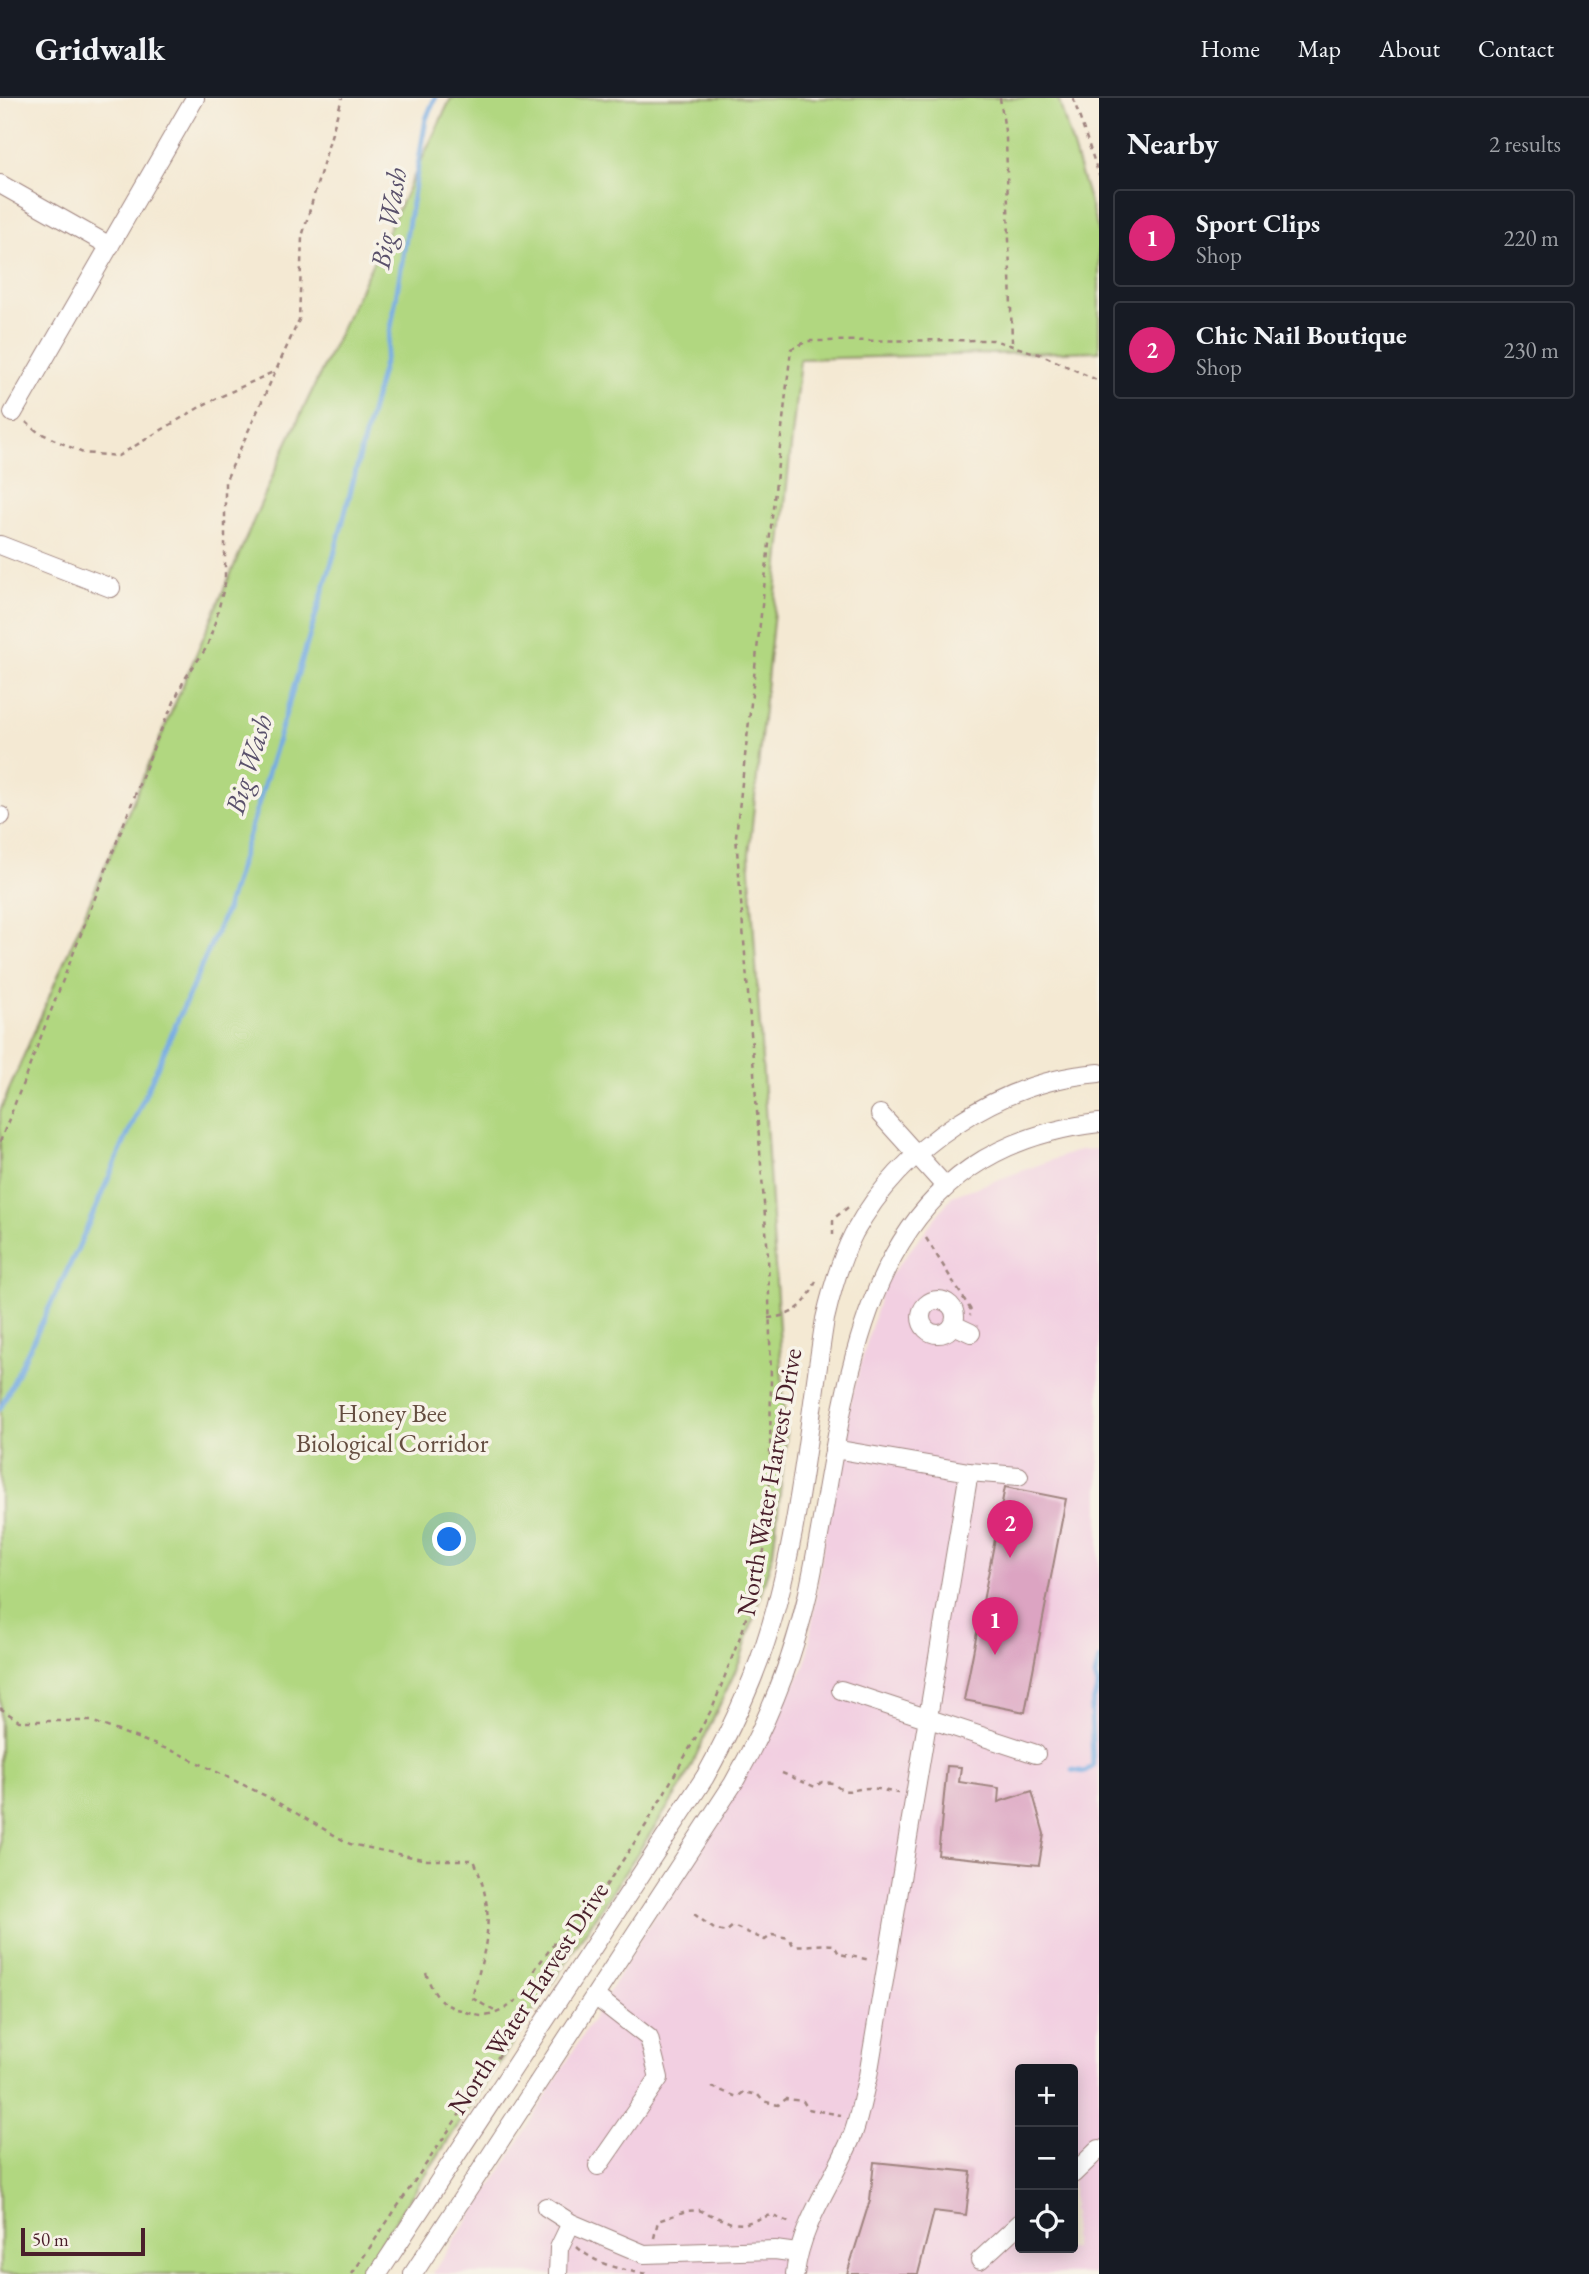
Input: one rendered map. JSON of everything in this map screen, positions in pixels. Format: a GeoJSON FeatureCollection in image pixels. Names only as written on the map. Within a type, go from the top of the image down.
{"type":"FeatureCollection","features":[{"type":"Feature","properties":{"kind":"street"},"geometry":{"type":"LineString","coordinates":[[13,413],[195,98]]}},
{"type":"Feature","properties":{"kind":"street"},"geometry":{"type":"LineString","coordinates":[[0,184],[110,246]]}},
{"type":"Feature","properties":{"kind":"street"},"geometry":{"type":"LineString","coordinates":[[0,545],[111,588]]}},
{"type":"Feature","properties":{"kind":"street","name":"North Water Harvest Drive"},"geometry":{"type":"LineString","coordinates":[[378,2274],[578,1974],[705,1777],[726,1738],[760,1661],[784,1573],[831,1290],[854,1234],[868,1212],[919,1154],[961,1121],[1009,1094],[1058,1079],[1099,1073]]}},
{"type":"Feature","properties":{"kind":"street"},"geometry":{"type":"LineString","coordinates":[[880,1114],[919,1154],[946,1187]]}},
{"type":"Feature","properties":{"kind":"street","name":"North Water Harvest Drive"},"geometry":{"type":"LineString","coordinates":[[413,2274],[733,1784],[767,1720],[786,1671],[808,1594],[834,1449],[873,1293],[892,1254],[916,1220],[946,1187],[996,1154],[1047,1132],[1099,1123]]}},
{"type":"Feature","properties":{"kind":"street"},"geometry":{"type":"LineString","coordinates":[[834,1449],[969,1472],[1019,1476]]}},
{"type":"Feature","properties":{"kind":"street"},"geometry":{"type":"LineString","coordinates":[[795,2274],[797,2253],[853,2133],[868,2076],[969,1472]]}},
{"type":"Feature","properties":{"kind":"street"},"geometry":{"type":"LineString","coordinates":[[841,1690],[1036,1754]]}},
{"type":"Feature","properties":{"kind":"street"},"geometry":{"type":"LineString","coordinates":[[595,1996],[649,2038],[659,2078],[598,2166]]}},
{"type":"Feature","properties":{"kind":"street"},"geometry":{"type":"LineString","coordinates":[[1078,2169],[1099,2150]]}},
{"type":"Feature","properties":{"kind":"street"},"geometry":{"type":"LineString","coordinates":[[546,2207],[567,2230],[652,2254],[775,2250],[797,2253]]}},
{"type":"Feature","properties":{"kind":"street"},"geometry":{"type":"LineString","coordinates":[[980,2260],[1015,2228]]}},
{"type":"Feature","properties":{"kind":"street"},"geometry":{"type":"LineString","coordinates":[[558,2274],[559,2248],[567,2230]]}},
{"type":"Feature","properties":{"kind":"path"},"geometry":{"type":"LineString","coordinates":[[0,1142],[156,741],[184,680],[207,647],[225,583],[225,482],[299,320],[302,237],[342,98]]}},
{"type":"Feature","properties":{"kind":"path"},"geometry":{"type":"LineString","coordinates":[[1000,98],[1006,138],[1012,344]]}},
{"type":"Feature","properties":{"kind":"path"},"geometry":{"type":"LineString","coordinates":[[1073,98],[1099,175]]}},
{"type":"Feature","properties":{"kind":"path"},"geometry":{"type":"LineString","coordinates":[[426,1973],[432,1991],[445,2006],[482,2016],[504,2010],[535,1981],[576,1932],[646,1825],[713,1707],[743,1629],[769,1532],[771,1378],[767,1245],[736,836],[791,349],[808,341],[993,340],[1012,344],[1099,382]]}},
{"type":"Feature","properties":{"kind":"path"},"geometry":{"type":"LineString","coordinates":[[13,413],[38,432],[83,453],[118,456],[205,404],[275,371]]}},
{"type":"Feature","properties":{"kind":"path"},"geometry":{"type":"LineString","coordinates":[[916,1220],[972,1312],[963,1329]]}},
{"type":"Feature","properties":{"kind":"path"},"geometry":{"type":"LineString","coordinates":[[0,1708],[19,1721],[91,1721],[178,1753],[266,1796],[350,1844],[427,1860],[474,1860],[486,1888],[490,1927],[472,1998],[496,2012]]}},
{"type":"Feature","properties":{"kind":"path"},"geometry":{"type":"LineString","coordinates":[[782,1773],[815,1787],[822,1782],[832,1783],[840,1791],[855,1794],[867,1788],[915,1796]]}},
{"type":"Feature","properties":{"kind":"path"},"geometry":{"type":"LineString","coordinates":[[694,1914],[714,1929],[726,1933],[733,1926],[749,1930],[752,1937],[765,1940],[772,1935],[789,1938],[793,1945],[834,1945],[839,1954],[887,1964]]}},
{"type":"Feature","properties":{"kind":"path"},"geometry":{"type":"LineString","coordinates":[[535,1981],[534,1969],[576,1915],[587,1915]]}},
{"type":"Feature","properties":{"kind":"path"},"geometry":{"type":"LineString","coordinates":[[570,1954],[576,1932]]}},
{"type":"Feature","properties":{"kind":"path"},"geometry":{"type":"LineString","coordinates":[[352,2274],[476,2085],[534,2004]]}},
{"type":"Feature","properties":{"kind":"path"},"geometry":{"type":"LineString","coordinates":[[712,2087],[737,2097],[744,2092],[758,2095],[762,2101],[778,2105],[786,2099],[803,2101],[808,2109],[857,2118]]}},
{"type":"Feature","properties":{"kind":"path"},"geometry":{"type":"LineString","coordinates":[[567,2230],[588,2258],[616,2269],[649,2274],[658,2221],[685,2211],[699,2210],[731,2223],[744,2224],[770,2215],[807,2230]]}},
{"type":"Feature","properties":{"kind":"shaded area"},"geometry":{"type":"Polygon","coordinates":[[[1099,1149],[1099,2274],[432,2274],[498,2176],[806,1664],[837,1448],[883,1285],[952,1196],[1080,1150],[1099,1149]]]}},
{"type":"Feature","properties":{"kind":"green space","name":"Honey Bee Biological Corridor"},"geometry":{"type":"Polygon","coordinates":[[[451,98],[1058,98],[1099,233],[1099,351],[800,359],[749,855],[786,1439],[773,1553],[741,1659],[683,1784],[360,2274],[0,2274],[0,1111],[283,452],[451,98]]]}},
{"type":"Feature","properties":{"kind":"building"},"geometry":{"type":"Polygon","coordinates":[[[1005,1487],[1066,1499],[1025,1712],[964,1700],[1005,1487]]]}},
{"type":"Feature","properties":{"kind":"building"},"geometry":{"type":"Polygon","coordinates":[[[947,1766],[961,1767],[959,1782],[999,1788],[998,1802],[1032,1791],[1044,1834],[1039,1865],[938,1855],[947,1766]]]}},
{"type":"Feature","properties":{"kind":"building"},"geometry":{"type":"Polygon","coordinates":[[[874,2162],[971,2172],[966,2215],[934,2211],[918,2274],[847,2274],[870,2200],[874,2162]]]}},
{"type":"Feature","properties":{"kind":"waterway","name":"Big Wash"},"geometry":{"type":"LineString","coordinates":[[0,1409],[78,1248],[226,910],[334,555],[387,351],[426,119],[435,98]]}},
{"type":"Feature","properties":{"kind":"waterway"},"geometry":{"type":"LineString","coordinates":[[1072,1770],[1085,1772],[1093,1766],[1091,1710],[1098,1686],[1095,1676],[1099,1659]]}},
{"type":"Feature","properties":{"kind":"place","name":"Chic Nail Boutique"},"geometry":{"type":"Point","coordinates":[1010,1558]}},
{"type":"Feature","properties":{"kind":"place","name":"Sport Clips"},"geometry":{"type":"Point","coordinates":[995,1655]}}]}
